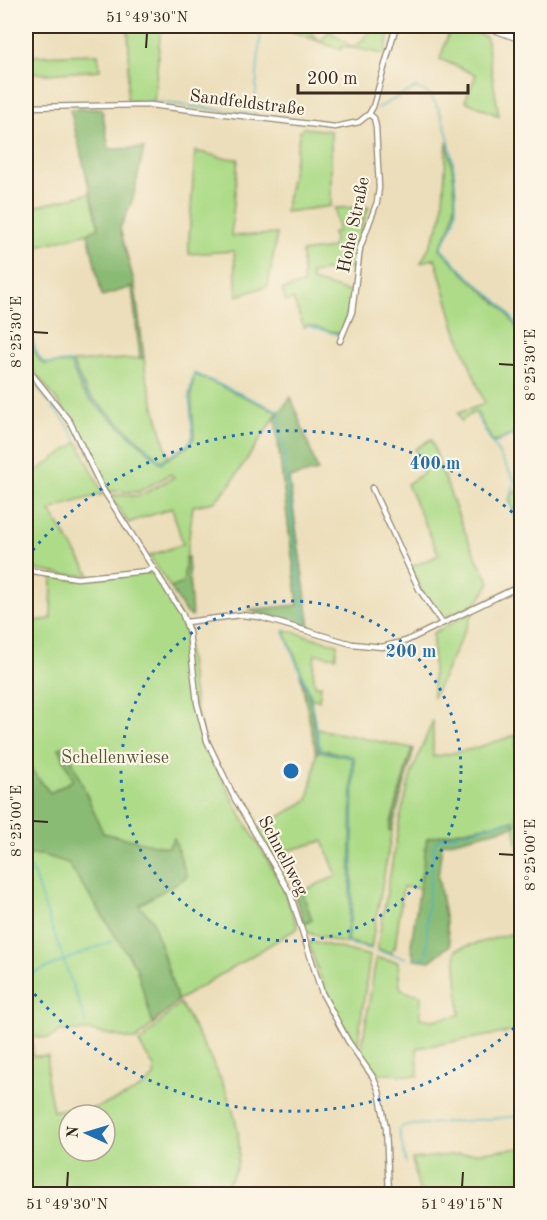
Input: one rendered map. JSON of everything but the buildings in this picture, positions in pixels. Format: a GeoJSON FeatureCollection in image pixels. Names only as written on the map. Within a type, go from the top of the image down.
{"type":"FeatureCollection","features":[{"type":"Feature","properties":{"kind":"main road"},"geometry":{"type":"LineString","coordinates":[[487,26],[519,39]]}},
{"type":"Feature","properties":{"kind":"street"},"geometry":{"type":"LineString","coordinates":[[369,114],[396,26]]}},
{"type":"Feature","properties":{"kind":"street","name":"Sandfeldstraße"},"geometry":{"type":"LineString","coordinates":[[26,107],[150,105],[335,127],[352,125],[365,119],[369,114]]}},
{"type":"Feature","properties":{"kind":"street","name":"Hohe Straße"},"geometry":{"type":"LineString","coordinates":[[340,341],[352,312],[360,248],[379,188],[376,127],[374,118],[369,114]]}},
{"type":"Feature","properties":{"kind":"street","name":"Schnellweg"},"geometry":{"type":"LineString","coordinates":[[26,366],[70,422],[102,488],[176,601],[186,622],[197,703],[207,741],[236,799],[290,894],[322,993],[348,1041],[373,1077],[379,1091],[386,1128],[389,1194]]}},
{"type":"Feature","properties":{"kind":"street"},"geometry":{"type":"LineString","coordinates":[[372,488],[419,589],[442,623]]}},
{"type":"Feature","properties":{"kind":"street"},"geometry":{"type":"LineString","coordinates":[[26,570],[77,578],[147,571],[153,568]]}},
{"type":"Feature","properties":{"kind":"street"},"geometry":{"type":"LineString","coordinates":[[186,622],[242,615],[259,617],[352,644],[370,647],[391,645],[406,641],[522,585]]}},
{"type":"Feature","properties":{"kind":"green space"},"geometry":{"type":"Polygon","coordinates":[[[128,26],[161,26],[154,101],[127,101],[128,26]]]}},
{"type":"Feature","properties":{"kind":"green space"},"geometry":{"type":"Polygon","coordinates":[[[279,26],[306,26],[305,28],[321,41],[329,31],[352,47],[360,43],[374,26],[384,26],[390,31],[384,54],[342,46],[341,50],[279,26]]]}},
{"type":"Feature","properties":{"kind":"green space"},"geometry":{"type":"Polygon","coordinates":[[[451,26],[461,26],[486,37],[499,116],[465,101],[476,75],[440,59],[451,26]]]}},
{"type":"Feature","properties":{"kind":"green space"},"geometry":{"type":"Polygon","coordinates":[[[26,44],[27,52],[31,56],[98,54],[100,70],[47,74],[26,72],[26,44]]]}},
{"type":"Feature","properties":{"kind":"green space"},"geometry":{"type":"Polygon","coordinates":[[[70,109],[102,109],[109,149],[144,148],[133,199],[120,228],[135,286],[144,358],[140,358],[132,287],[102,296],[88,233],[99,228],[70,109]]]}},
{"type":"Feature","properties":{"kind":"green space"},"geometry":{"type":"Polygon","coordinates":[[[303,128],[331,131],[331,206],[285,212],[300,131],[303,128]]]}},
{"type":"Feature","properties":{"kind":"green space"},"geometry":{"type":"Polygon","coordinates":[[[447,141],[455,202],[451,225],[440,248],[464,274],[505,310],[521,335],[521,430],[493,442],[477,413],[461,421],[458,413],[485,404],[456,330],[435,258],[421,263],[442,217],[447,141]]]}},
{"type":"Feature","properties":{"kind":"green space"},"geometry":{"type":"Polygon","coordinates":[[[195,151],[238,159],[231,236],[277,234],[268,286],[237,296],[234,251],[189,254],[195,151]]]}},
{"type":"Feature","properties":{"kind":"green space"},"geometry":{"type":"Polygon","coordinates":[[[91,193],[99,228],[26,249],[26,209],[91,193]]]}},
{"type":"Feature","properties":{"kind":"green space"},"geometry":{"type":"Polygon","coordinates":[[[369,207],[359,236],[355,267],[311,273],[312,281],[353,293],[341,334],[307,325],[304,327],[293,299],[286,302],[282,290],[303,284],[302,252],[331,248],[334,241],[333,232],[338,231],[335,208],[369,207]]]}},
{"type":"Feature","properties":{"kind":"green space"},"geometry":{"type":"Polygon","coordinates":[[[26,311],[31,340],[39,359],[44,364],[70,363],[82,391],[89,399],[161,463],[189,445],[194,437],[191,395],[194,374],[278,412],[229,486],[214,502],[193,506],[183,584],[171,588],[149,556],[183,544],[172,508],[128,523],[110,495],[139,496],[174,477],[171,474],[138,492],[108,491],[72,420],[26,361],[26,311]]]}},
{"type":"Feature","properties":{"kind":"green space"},"geometry":{"type":"Polygon","coordinates":[[[144,358],[146,375],[168,456],[161,461],[87,393],[72,362],[144,358]]]}},
{"type":"Feature","properties":{"kind":"green space"},"geometry":{"type":"Polygon","coordinates":[[[291,397],[318,471],[289,478],[310,628],[248,610],[298,605],[275,418],[291,397]]]}},
{"type":"Feature","properties":{"kind":"green space"},"geometry":{"type":"Polygon","coordinates":[[[431,439],[464,530],[490,582],[479,601],[444,618],[428,602],[411,567],[439,555],[407,484],[424,473],[415,449],[431,439]]]}},
{"type":"Feature","properties":{"kind":"green space"},"geometry":{"type":"Polygon","coordinates":[[[78,442],[103,494],[50,511],[90,575],[66,575],[26,568],[26,453],[35,472],[78,442]]]}},
{"type":"Feature","properties":{"kind":"green space"},"geometry":{"type":"Polygon","coordinates":[[[521,489],[521,527],[510,500],[513,493],[521,489]]]}},
{"type":"Feature","properties":{"kind":"green space"},"geometry":{"type":"Polygon","coordinates":[[[186,557],[188,557],[192,617],[185,612],[171,588],[183,583],[186,557]]]}},
{"type":"Feature","properties":{"kind":"green space","name":"Schellenwiese"},"geometry":{"type":"Polygon","coordinates":[[[154,573],[173,602],[184,626],[195,704],[204,741],[238,810],[281,883],[298,928],[180,999],[136,1040],[91,1031],[60,1031],[50,1038],[32,1037],[33,1056],[48,1056],[47,1079],[53,1111],[57,1110],[57,1163],[117,1163],[117,1103],[109,1103],[128,1095],[154,1077],[154,1067],[139,1043],[180,1003],[213,1062],[232,1108],[238,1130],[239,1152],[235,1171],[220,1194],[26,1194],[26,622],[51,619],[52,577],[77,580],[154,573]]]}},
{"type":"Feature","properties":{"kind":"green space"},"geometry":{"type":"Polygon","coordinates":[[[474,611],[433,698],[433,633],[474,611]]]}},
{"type":"Feature","properties":{"kind":"green space"},"geometry":{"type":"Polygon","coordinates":[[[286,630],[337,644],[336,657],[315,654],[313,671],[315,685],[321,685],[319,700],[312,699],[286,630]]]}},
{"type":"Feature","properties":{"kind":"green space"},"geometry":{"type":"Polygon","coordinates":[[[300,673],[310,699],[319,751],[316,753],[300,673]]]}},
{"type":"Feature","properties":{"kind":"green space"},"geometry":{"type":"Polygon","coordinates":[[[433,720],[433,757],[472,749],[516,735],[517,820],[427,838],[420,888],[403,887],[395,948],[393,947],[392,953],[377,949],[400,818],[412,772],[433,720]]]}},
{"type":"Feature","properties":{"kind":"green space"},"geometry":{"type":"Polygon","coordinates":[[[317,729],[412,748],[389,830],[392,830],[371,948],[347,941],[352,908],[354,757],[320,749],[317,729]]]}},
{"type":"Feature","properties":{"kind":"green space"},"geometry":{"type":"Polygon","coordinates":[[[521,736],[522,820],[520,820],[518,738],[521,736]]]}},
{"type":"Feature","properties":{"kind":"green space"},"geometry":{"type":"Polygon","coordinates":[[[66,746],[103,833],[168,848],[174,838],[187,877],[139,905],[152,919],[178,1001],[153,1024],[136,967],[68,863],[43,855],[26,855],[26,763],[50,793],[73,780],[59,748],[66,746]]]}},
{"type":"Feature","properties":{"kind":"green space"},"geometry":{"type":"Polygon","coordinates":[[[412,748],[414,749],[392,830],[389,830],[412,748]]]}},
{"type":"Feature","properties":{"kind":"green space"},"geometry":{"type":"Polygon","coordinates":[[[319,751],[352,758],[350,908],[345,944],[305,930],[304,924],[312,920],[302,891],[337,876],[323,841],[272,855],[257,830],[308,800],[316,753],[319,751]]]}},
{"type":"Feature","properties":{"kind":"green space"},"geometry":{"type":"Polygon","coordinates":[[[514,820],[515,826],[442,844],[438,877],[450,945],[430,961],[414,959],[411,945],[427,838],[514,820]]]}},
{"type":"Feature","properties":{"kind":"green space"},"geometry":{"type":"Polygon","coordinates":[[[522,823],[521,869],[514,824],[522,823]]]}},
{"type":"Feature","properties":{"kind":"green space"},"geometry":{"type":"Polygon","coordinates":[[[302,891],[312,920],[304,924],[294,894],[302,891]]]}},
{"type":"Feature","properties":{"kind":"green space"},"geometry":{"type":"Polygon","coordinates":[[[521,931],[521,1030],[417,1048],[418,1076],[374,1073],[361,1053],[376,958],[398,962],[400,987],[406,992],[421,995],[420,1018],[432,1020],[460,1015],[455,952],[457,949],[521,931]]]}},
{"type":"Feature","properties":{"kind":"green space"},"geometry":{"type":"Polygon","coordinates":[[[312,941],[370,956],[357,1048],[342,1024],[323,985],[309,944],[312,941]]]}},
{"type":"Feature","properties":{"kind":"green space"},"geometry":{"type":"Polygon","coordinates":[[[521,1148],[521,1184],[482,1184],[483,1194],[420,1194],[412,1159],[521,1148]]]}},
{"type":"Feature","properties":{"kind":"waterway"},"geometry":{"type":"LineString","coordinates":[[257,115],[254,114],[261,26]]}},
{"type":"Feature","properties":{"kind":"waterway"},"geometry":{"type":"LineString","coordinates":[[378,108],[415,88],[427,93],[437,105],[450,144],[456,205],[453,226],[441,248],[504,307],[522,332]]}},
{"type":"Feature","properties":{"kind":"waterway"},"geometry":{"type":"LineString","coordinates":[[128,102],[151,101],[249,114]]}},
{"type":"Feature","properties":{"kind":"waterway"},"geometry":{"type":"LineString","coordinates":[[262,116],[336,123]]}},
{"type":"Feature","properties":{"kind":"waterway"},"geometry":{"type":"LineString","coordinates":[[26,306],[34,347],[41,360],[46,363],[70,362],[86,394],[161,462],[188,444],[193,436],[189,395],[194,373],[279,411],[305,626]]}},
{"type":"Feature","properties":{"kind":"waterway"},"geometry":{"type":"LineString","coordinates":[[308,326],[340,335]]}},
{"type":"Feature","properties":{"kind":"waterway"},"geometry":{"type":"LineString","coordinates":[[26,374],[67,424],[77,442]]}},
{"type":"Feature","properties":{"kind":"waterway"},"geometry":{"type":"LineString","coordinates":[[476,415],[492,443]]}},
{"type":"Feature","properties":{"kind":"waterway"},"geometry":{"type":"LineString","coordinates":[[522,431],[493,444],[515,481],[509,500],[522,530]]}},
{"type":"Feature","properties":{"kind":"waterway"},"geometry":{"type":"LineString","coordinates":[[285,630],[311,699],[320,750],[353,758],[351,908],[346,943],[371,949]]}},
{"type":"Feature","properties":{"kind":"waterway"},"geometry":{"type":"LineString","coordinates":[[415,958],[426,957],[427,953],[427,913],[434,845],[439,839],[516,821]]}},
{"type":"Feature","properties":{"kind":"waterway"},"geometry":{"type":"LineString","coordinates":[[31,868],[86,1023]]}},
{"type":"Feature","properties":{"kind":"waterway"},"geometry":{"type":"LineString","coordinates":[[26,976],[112,941]]}},
{"type":"Feature","properties":{"kind":"waterway"},"geometry":{"type":"LineString","coordinates":[[377,951],[406,958]]}},
{"type":"Feature","properties":{"kind":"waterway"},"geometry":{"type":"LineString","coordinates":[[406,1163],[399,1130],[403,1126],[522,1116]]}}]}
